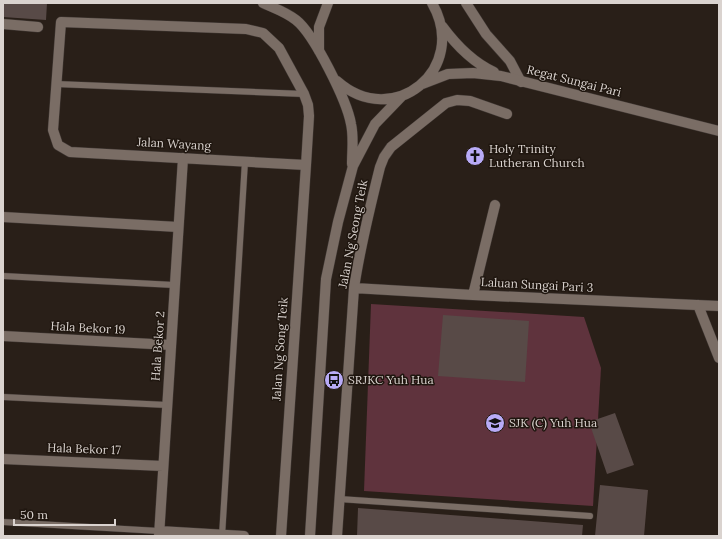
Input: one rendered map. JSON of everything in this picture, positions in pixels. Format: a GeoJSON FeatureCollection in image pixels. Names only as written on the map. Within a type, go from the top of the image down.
{"type":"FeatureCollection","features":[{"type":"Feature","properties":{"kind":"street"},"geometry":{"type":"LineString","coordinates":[[263,3],[281,10],[296,20],[309,35],[319,51],[346,105],[352,125],[352,166]]}},
{"type":"Feature","properties":{"kind":"street"},"geometry":{"type":"LineString","coordinates":[[319,51],[319,27],[328,3]]}},
{"type":"Feature","properties":{"kind":"street"},"geometry":{"type":"LineString","coordinates":[[432,3],[442,26],[452,40],[480,66],[501,76]]}},
{"type":"Feature","properties":{"kind":"street"},"geometry":{"type":"LineString","coordinates":[[466,3],[486,34],[510,61],[521,82]]}},
{"type":"Feature","properties":{"kind":"street","name":"Jalan Ng Song Teik"},"geometry":{"type":"LineString","coordinates":[[56,84],[61,22],[246,29],[262,33],[279,48],[304,94],[308,105],[309,116],[281,536]]}},
{"type":"Feature","properties":{"kind":"street"},"geometry":{"type":"LineString","coordinates":[[3,24],[38,27]]}},
{"type":"Feature","properties":{"kind":"street"},"geometry":{"type":"LineString","coordinates":[[332,78],[347,90],[364,98],[383,100],[402,96],[422,84],[432,72],[439,58],[443,42],[442,26]]}},
{"type":"Feature","properties":{"kind":"street","name":"Regat Sungai Pari"},"geometry":{"type":"LineString","coordinates":[[422,84],[448,74],[501,76],[719,131]]}},
{"type":"Feature","properties":{"kind":"street","name":"Jalan Wayang"},"geometry":{"type":"LineString","coordinates":[[56,84],[53,130],[58,145],[70,152],[306,165]]}},
{"type":"Feature","properties":{"kind":"street"},"geometry":{"type":"LineString","coordinates":[[352,166],[375,124],[402,96]]}},
{"type":"Feature","properties":{"kind":"street","name":"Jalan Ng Seong Teik"},"geometry":{"type":"LineString","coordinates":[[337,536],[354,288],[363,237],[380,167],[384,157],[391,147],[446,104],[457,100],[470,101],[507,114]]}},
{"type":"Feature","properties":{"kind":"street","name":"Hala Bekor 2"},"geometry":{"type":"LineString","coordinates":[[159,533],[182,158]]}},
{"type":"Feature","properties":{"kind":"street","name":"Jalan Ng Seong Teik"},"geometry":{"type":"LineString","coordinates":[[310,536],[326,279],[352,166]]}},
{"type":"Feature","properties":{"kind":"street"},"geometry":{"type":"LineString","coordinates":[[473,295],[495,205]]}},
{"type":"Feature","properties":{"kind":"street"},"geometry":{"type":"LineString","coordinates":[[3,217],[178,227]]}},
{"type":"Feature","properties":{"kind":"street","name":"Laluan Sungai Pari 3"},"geometry":{"type":"LineString","coordinates":[[354,288],[719,306]]}},
{"type":"Feature","properties":{"kind":"street"},"geometry":{"type":"LineString","coordinates":[[698,305],[719,358]]}},
{"type":"Feature","properties":{"kind":"street","name":"Hala Bekor 19"},"geometry":{"type":"LineString","coordinates":[[3,336],[171,345]]}},
{"type":"Feature","properties":{"kind":"street","name":"Hala Bekor 17"},"geometry":{"type":"LineString","coordinates":[[3,459],[163,466]]}},
{"type":"Feature","properties":{"kind":"street"},"geometry":{"type":"LineString","coordinates":[[159,533],[244,536]]}},
{"type":"Feature","properties":{"kind":"lane"},"geometry":{"type":"LineString","coordinates":[[56,84],[304,94]]}},
{"type":"Feature","properties":{"kind":"lane"},"geometry":{"type":"LineString","coordinates":[[222,535],[245,161]]}},
{"type":"Feature","properties":{"kind":"lane"},"geometry":{"type":"LineString","coordinates":[[3,276],[174,285]]}},
{"type":"Feature","properties":{"kind":"lane"},"geometry":{"type":"LineString","coordinates":[[3,397],[167,404]]}},
{"type":"Feature","properties":{"kind":"lane"},"geometry":{"type":"LineString","coordinates":[[339,499],[590,516]]}},
{"type":"Feature","properties":{"kind":"lane"},"geometry":{"type":"LineString","coordinates":[[3,522],[159,533]]}},
{"type":"Feature","properties":{"kind":"shaded area","name":"SJK (C) Yuh Hua"},"geometry":{"type":"Polygon","coordinates":[[[371,304],[584,317],[601,368],[593,506],[364,491],[371,304]]]}},
{"type":"Feature","properties":{"kind":"building"},"geometry":{"type":"Polygon","coordinates":[[[3,3],[47,3],[46,20],[3,17],[3,3]]]}},
{"type":"Feature","properties":{"kind":"building"},"geometry":{"type":"Polygon","coordinates":[[[443,315],[529,321],[525,382],[438,376],[443,315]]]}},
{"type":"Feature","properties":{"kind":"building"},"geometry":{"type":"Polygon","coordinates":[[[615,413],[634,465],[607,474],[589,422],[615,413]]]}},
{"type":"Feature","properties":{"kind":"building"},"geometry":{"type":"Polygon","coordinates":[[[600,485],[648,490],[644,536],[595,536],[600,485]]]}},
{"type":"Feature","properties":{"kind":"building"},"geometry":{"type":"Polygon","coordinates":[[[358,508],[583,525],[582,536],[357,536],[358,508]]]}},
{"type":"Feature","properties":{"kind":"place","name":"Holy Trinity Lutheran Church"},"geometry":{"type":"Point","coordinates":[475,156]}},
{"type":"Feature","properties":{"kind":"place","name":"SRJKC Yuh Hua"},"geometry":{"type":"Point","coordinates":[334,380]}},
{"type":"Feature","properties":{"kind":"place","name":"SJK (C) Yuh Hua"},"geometry":{"type":"Point","coordinates":[495,423]}}]}
